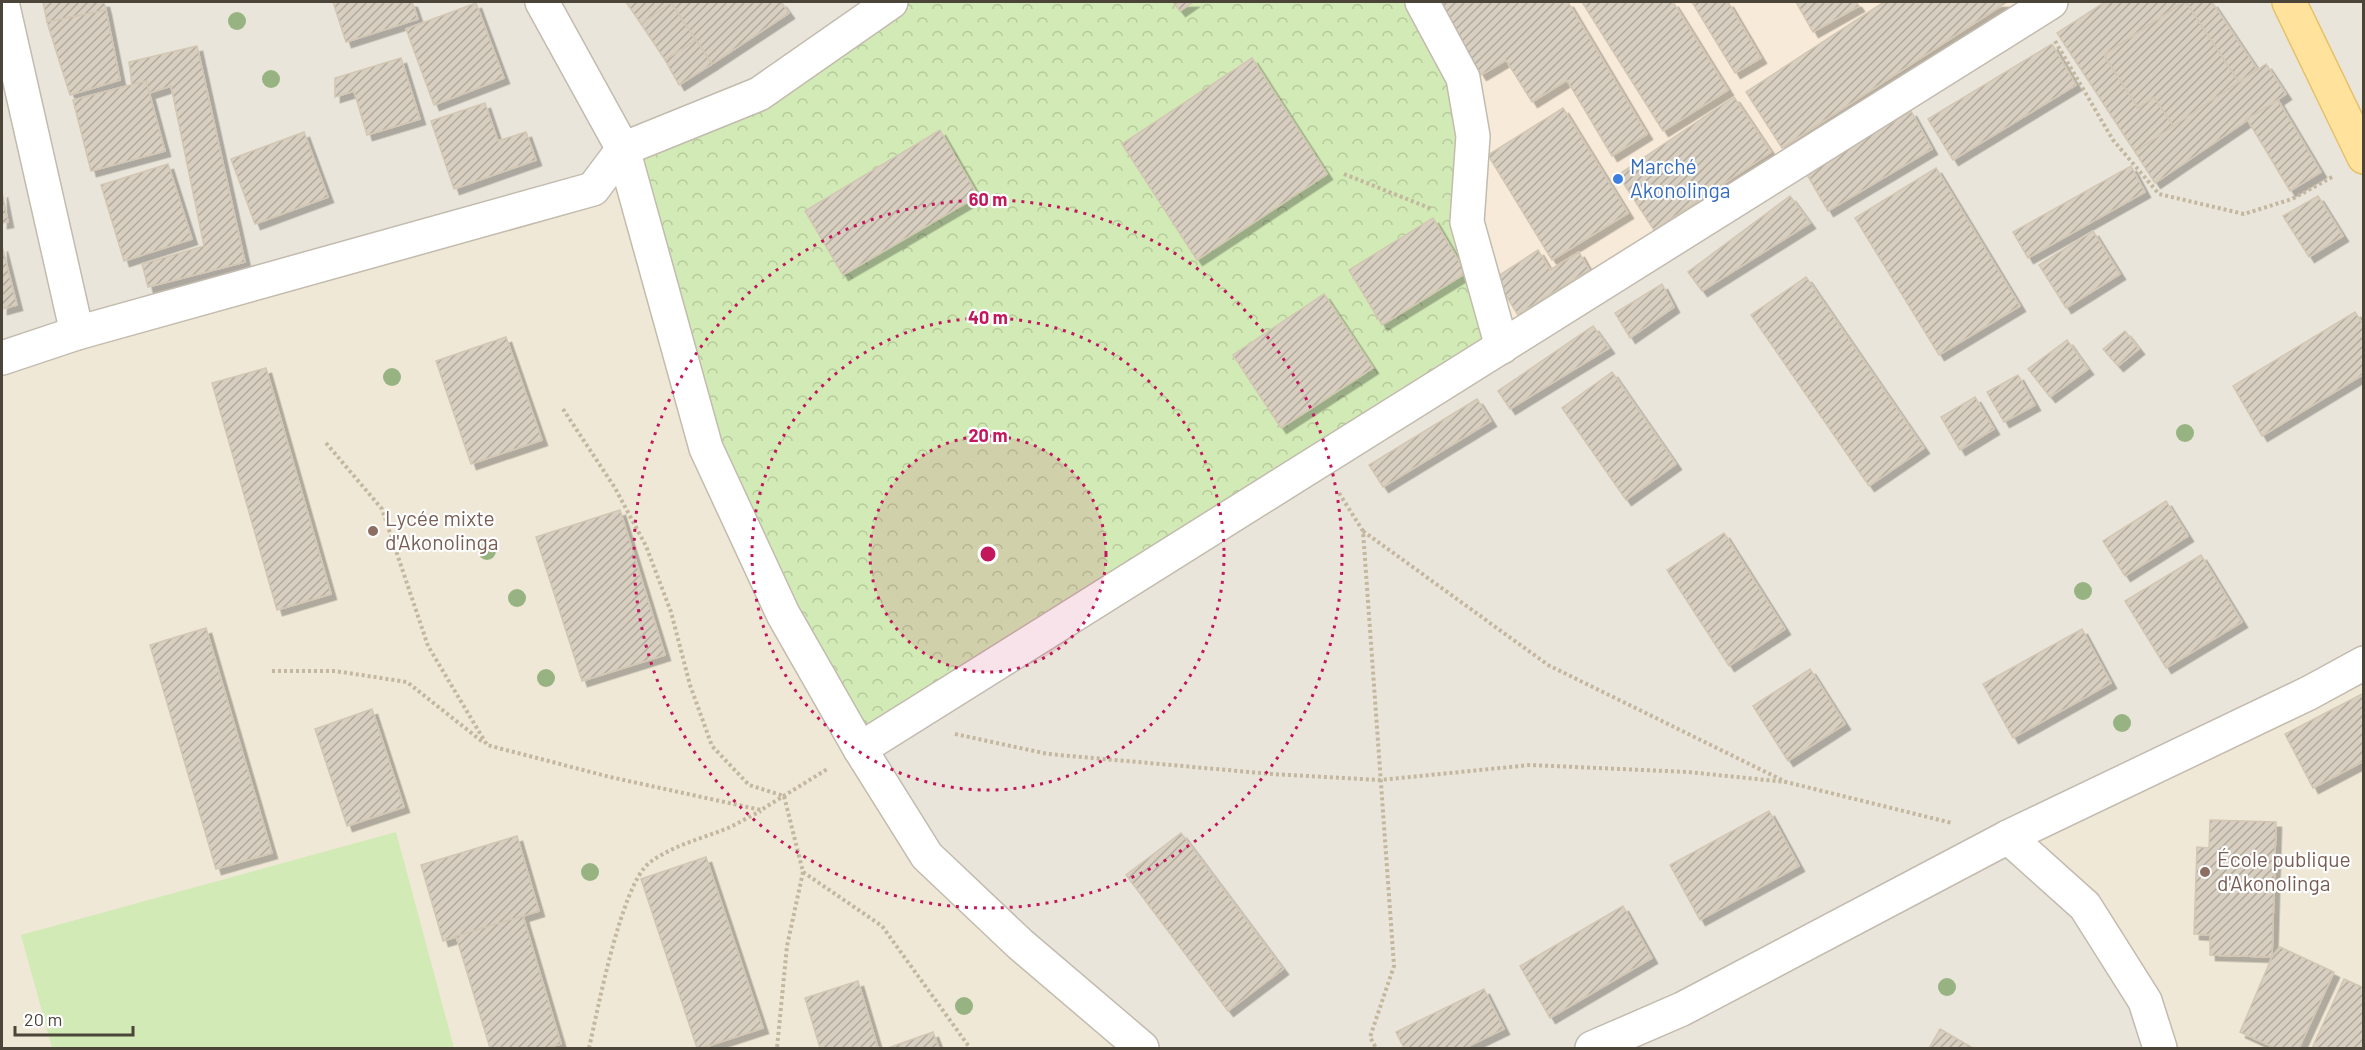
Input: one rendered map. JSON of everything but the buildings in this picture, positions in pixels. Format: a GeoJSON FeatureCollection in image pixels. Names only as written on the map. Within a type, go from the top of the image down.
{"type":"FeatureCollection","features":[{"type":"Feature","properties":{"kind":"main road"},"geometry":{"type":"LineString","coordinates":[[2289,2],[2353,164]]}},
{"type":"Feature","properties":{"kind":"street"},"geometry":{"type":"LineString","coordinates":[[2,2],[77,333]]}},
{"type":"Feature","properties":{"kind":"street"},"geometry":{"type":"LineString","coordinates":[[542,2],[623,150],[706,448],[783,614],[860,749],[927,856],[1020,944],[1142,1048]]}},
{"type":"Feature","properties":{"kind":"street"},"geometry":{"type":"LineString","coordinates":[[2,358],[77,333],[593,189],[623,150],[759,94],[891,2]]}},
{"type":"Feature","properties":{"kind":"street"},"geometry":{"type":"LineString","coordinates":[[1422,2],[1463,78],[1473,136],[1467,222],[1502,347]]}},
{"type":"Feature","properties":{"kind":"street"},"geometry":{"type":"LineString","coordinates":[[860,749],[2043,6]]}},
{"type":"Feature","properties":{"kind":"street"},"geometry":{"type":"LineString","coordinates":[[1592,1048],[1682,1009],[2008,837],[2309,693],[2364,663]]}},
{"type":"Feature","properties":{"kind":"street"},"geometry":{"type":"LineString","coordinates":[[2008,837],[2085,906],[2145,1001],[2160,1048]]}},
{"type":"Feature","properties":{"kind":"path"},"geometry":{"type":"LineString","coordinates":[[2043,6],[2113,140],[2159,194],[2244,214],[2292,199],[2353,164]]}},
{"type":"Feature","properties":{"kind":"path"},"geometry":{"type":"LineString","coordinates":[[1344,174],[1467,222]]}},
{"type":"Feature","properties":{"kind":"path"},"geometry":{"type":"LineString","coordinates":[[563,409],[615,488],[646,546],[671,612],[690,685],[712,746],[749,785],[784,796]]}},
{"type":"Feature","properties":{"kind":"path"},"geometry":{"type":"LineString","coordinates":[[326,443],[382,509],[428,646],[487,745]]}},
{"type":"Feature","properties":{"kind":"path"},"geometry":{"type":"LineString","coordinates":[[1319,460],[1363,531],[1548,665],[1786,782]]}},
{"type":"Feature","properties":{"kind":"path"},"geometry":{"type":"LineString","coordinates":[[1363,531],[1394,966],[1370,1037],[1376,1048]]}},
{"type":"Feature","properties":{"kind":"path"},"geometry":{"type":"LineString","coordinates":[[272,671],[335,671],[407,682],[487,745],[610,777],[761,810]]}},
{"type":"Feature","properties":{"kind":"path"},"geometry":{"type":"LineString","coordinates":[[901,722],[1048,754],[1272,774],[1380,780],[1530,765],[1688,772],[1786,782],[1953,823]]}},
{"type":"Feature","properties":{"kind":"path"},"geometry":{"type":"LineString","coordinates":[[589,1048],[630,890],[648,864],[682,844],[730,827],[860,749]]}},
{"type":"Feature","properties":{"kind":"path"},"geometry":{"type":"LineString","coordinates":[[777,1048],[787,946],[803,872],[784,796]]}},
{"type":"Feature","properties":{"kind":"path"},"geometry":{"type":"LineString","coordinates":[[803,872],[882,926],[970,1048]]}},
{"type":"Feature","properties":{"kind":"shaded area"},"geometry":{"type":"Polygon","coordinates":[[[2,2],[2363,2],[2363,1048],[2,1048],[2,2]]]}},
{"type":"Feature","properties":{"kind":"shaded area","name":"Marché Akonolinga"},"geometry":{"type":"Polygon","coordinates":[[[1422,2],[2044,2],[1502,347],[1422,2]]]}},
{"type":"Feature","properties":{"kind":"shaded area","name":"Lycée mixte d'Akonolinga"},"geometry":{"type":"Polygon","coordinates":[[[623,149],[706,448],[927,856],[1142,1048],[2,1048],[2,358],[593,189],[623,149]]]}},
{"type":"Feature","properties":{"kind":"shaded area","name":"École publique d'Akonolinga"},"geometry":{"type":"Polygon","coordinates":[[[2363,662],[2363,1048],[2160,1048],[2145,1001],[2008,837],[2363,662]]]}},
{"type":"Feature","properties":{"kind":"green space"},"geometry":{"type":"Polygon","coordinates":[[[891,2],[1173,2],[1180,10],[1193,2],[1422,2],[1463,78],[1467,222],[1502,347],[860,749],[706,448],[623,149],[759,94],[891,2]]]}},
{"type":"Feature","properties":{"kind":"green space"},"geometry":{"type":"Polygon","coordinates":[[[396,832],[454,1048],[52,1048],[21,935],[396,832]]]}},
{"type":"Feature","properties":{"kind":"place","name":"Marché Akonolinga"},"geometry":{"type":"Point","coordinates":[1618,179]}},
{"type":"Feature","properties":{"kind":"place","name":"Lycée mixte d'Akonolinga"},"geometry":{"type":"Point","coordinates":[373,531]}},
{"type":"Feature","properties":{"kind":"place","name":"École publique d'Akonolinga"},"geometry":{"type":"Point","coordinates":[2205,872]}}]}
